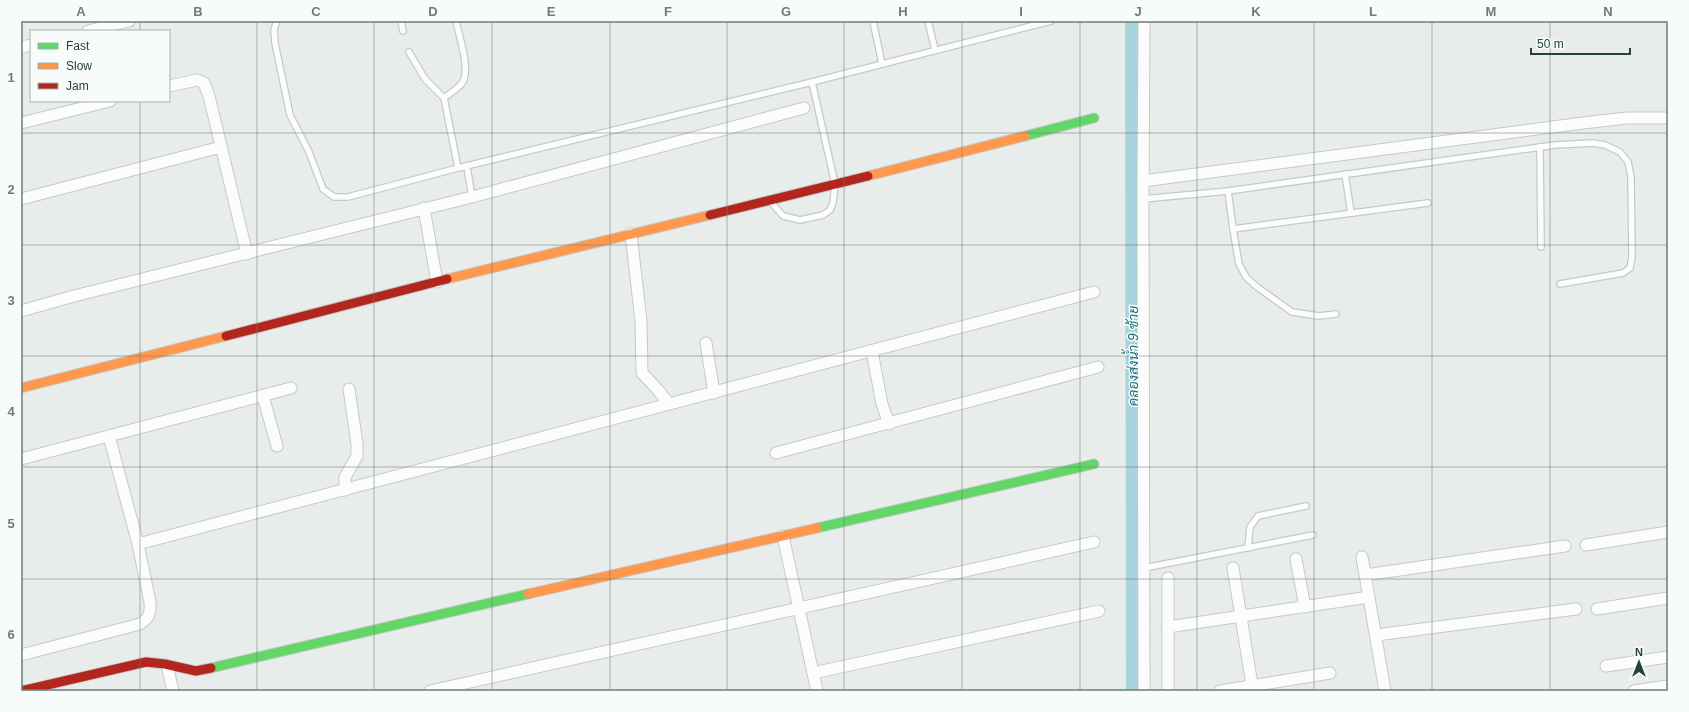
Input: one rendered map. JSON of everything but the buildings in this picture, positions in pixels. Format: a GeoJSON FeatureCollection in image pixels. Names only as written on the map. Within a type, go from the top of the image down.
{"type":"FeatureCollection","features":[{"type":"Feature","properties":{"kind":"street"},"geometry":{"type":"LineString","coordinates":[[92,30],[129,21]]}},
{"type":"Feature","properties":{"kind":"street"},"geometry":{"type":"LineString","coordinates":[[1144,21],[1144,691]]}},
{"type":"Feature","properties":{"kind":"street"},"geometry":{"type":"LineString","coordinates":[[170,86],[197,80],[204,83],[209,96],[246,254]]}},
{"type":"Feature","properties":{"kind":"street"},"geometry":{"type":"LineString","coordinates":[[21,123],[106,102]]}},
{"type":"Feature","properties":{"kind":"street"},"geometry":{"type":"LineString","coordinates":[[21,311],[74,296],[472,197],[804,108]]}},
{"type":"Feature","properties":{"kind":"street"},"geometry":{"type":"LineString","coordinates":[[21,388],[437,282],[835,184],[1094,118]]}},
{"type":"Feature","properties":{"kind":"street"},"geometry":{"type":"LineString","coordinates":[[1143,181],[1583,123],[1627,118],[1668,118]]}},
{"type":"Feature","properties":{"kind":"street"},"geometry":{"type":"LineString","coordinates":[[21,199],[221,147]]}},
{"type":"Feature","properties":{"kind":"street"},"geometry":{"type":"LineString","coordinates":[[424,208],[437,282]]}},
{"type":"Feature","properties":{"kind":"street"},"geometry":{"type":"LineString","coordinates":[[631,234],[641,321],[642,373],[669,404]]}},
{"type":"Feature","properties":{"kind":"street"},"geometry":{"type":"LineString","coordinates":[[138,544],[1094,292]]}},
{"type":"Feature","properties":{"kind":"street"},"geometry":{"type":"LineString","coordinates":[[706,343],[714,393]]}},
{"type":"Feature","properties":{"kind":"street"},"geometry":{"type":"LineString","coordinates":[[872,351],[879,392],[889,424]]}},
{"type":"Feature","properties":{"kind":"street"},"geometry":{"type":"LineString","coordinates":[[776,453],[1098,367]]}},
{"type":"Feature","properties":{"kind":"street"},"geometry":{"type":"LineString","coordinates":[[21,459],[292,388]]}},
{"type":"Feature","properties":{"kind":"street"},"geometry":{"type":"LineString","coordinates":[[345,490],[345,477],[357,456],[357,444],[349,389]]}},
{"type":"Feature","properties":{"kind":"street"},"geometry":{"type":"LineString","coordinates":[[263,396],[277,446]]}},
{"type":"Feature","properties":{"kind":"street"},"geometry":{"type":"LineString","coordinates":[[21,655],[140,624],[148,619],[150,602],[138,544],[109,436]]}},
{"type":"Feature","properties":{"kind":"street"},"geometry":{"type":"LineString","coordinates":[[21,691],[146,662],[156,661],[167,665],[196,671],[1094,464]]}},
{"type":"Feature","properties":{"kind":"street"},"geometry":{"type":"LineString","coordinates":[[1586,545],[1668,532]]}},
{"type":"Feature","properties":{"kind":"street"},"geometry":{"type":"LineString","coordinates":[[783,536],[817,691]]}},
{"type":"Feature","properties":{"kind":"street"},"geometry":{"type":"LineString","coordinates":[[430,691],[1094,542]]}},
{"type":"Feature","properties":{"kind":"street"},"geometry":{"type":"LineString","coordinates":[[1365,575],[1565,546]]}},
{"type":"Feature","properties":{"kind":"street"},"geometry":{"type":"LineString","coordinates":[[1362,557],[1385,691]]}},
{"type":"Feature","properties":{"kind":"street"},"geometry":{"type":"LineString","coordinates":[[1296,559],[1305,607]]}},
{"type":"Feature","properties":{"kind":"street"},"geometry":{"type":"LineString","coordinates":[[1233,568],[1253,688]]}},
{"type":"Feature","properties":{"kind":"street"},"geometry":{"type":"LineString","coordinates":[[1168,578],[1168,691]]}},
{"type":"Feature","properties":{"kind":"street"},"geometry":{"type":"LineString","coordinates":[[1168,626],[1369,598]]}},
{"type":"Feature","properties":{"kind":"street"},"geometry":{"type":"LineString","coordinates":[[1597,609],[1668,598]]}},
{"type":"Feature","properties":{"kind":"street"},"geometry":{"type":"LineString","coordinates":[[1376,635],[1576,609]]}},
{"type":"Feature","properties":{"kind":"street"},"geometry":{"type":"LineString","coordinates":[[813,673],[1099,611]]}},
{"type":"Feature","properties":{"kind":"street"},"geometry":{"type":"LineString","coordinates":[[1606,666],[1668,657]]}},
{"type":"Feature","properties":{"kind":"street"},"geometry":{"type":"LineString","coordinates":[[167,665],[173,691]]}},
{"type":"Feature","properties":{"kind":"street"},"geometry":{"type":"LineString","coordinates":[[1220,691],[1253,688],[1330,673]]}},
{"type":"Feature","properties":{"kind":"street"},"geometry":{"type":"LineString","coordinates":[[1634,691],[1668,686]]}},
{"type":"Feature","properties":{"kind":"lane"},"geometry":{"type":"LineString","coordinates":[[277,21],[274,30],[275,43],[290,115],[309,152],[324,189],[334,197],[348,197],[458,168],[812,82],[1051,21]]}},
{"type":"Feature","properties":{"kind":"lane"},"geometry":{"type":"LineString","coordinates":[[401,21],[403,31]]}},
{"type":"Feature","properties":{"kind":"lane"},"geometry":{"type":"LineString","coordinates":[[444,98],[460,86],[464,80],[465,69],[456,21]]}},
{"type":"Feature","properties":{"kind":"lane"},"geometry":{"type":"LineString","coordinates":[[873,21],[882,64]]}},
{"type":"Feature","properties":{"kind":"lane"},"geometry":{"type":"LineString","coordinates":[[928,21],[934,50]]}},
{"type":"Feature","properties":{"kind":"lane"},"geometry":{"type":"LineString","coordinates":[[410,52],[424,79],[444,98],[458,168]]}},
{"type":"Feature","properties":{"kind":"lane"},"geometry":{"type":"LineString","coordinates":[[769,200],[783,216],[789,219],[800,220],[823,215],[830,210],[834,203],[835,184],[812,82]]}},
{"type":"Feature","properties":{"kind":"lane"},"geometry":{"type":"LineString","coordinates":[[1143,199],[1228,190],[1540,147],[1593,143],[1605,145],[1620,152],[1628,162],[1631,177],[1632,257],[1630,268],[1623,273],[1560,284]]}},
{"type":"Feature","properties":{"kind":"lane"},"geometry":{"type":"LineString","coordinates":[[1540,147],[1541,247]]}},
{"type":"Feature","properties":{"kind":"lane"},"geometry":{"type":"LineString","coordinates":[[467,166],[472,197]]}},
{"type":"Feature","properties":{"kind":"lane"},"geometry":{"type":"LineString","coordinates":[[1345,174],[1351,213]]}},
{"type":"Feature","properties":{"kind":"lane"},"geometry":{"type":"LineString","coordinates":[[1228,190],[1239,264],[1246,278],[1292,312],[1319,316],[1336,314]]}},
{"type":"Feature","properties":{"kind":"lane"},"geometry":{"type":"LineString","coordinates":[[1233,229],[1428,203]]}},
{"type":"Feature","properties":{"kind":"lane"},"geometry":{"type":"LineString","coordinates":[[1248,548],[1250,527],[1258,516],[1306,506]]}},
{"type":"Feature","properties":{"kind":"lane"},"geometry":{"type":"LineString","coordinates":[[1144,568],[1313,534]]}},
{"type":"Feature","properties":{"kind":"waterway","name":"คลองส่งน้ำ 9 ซ้าย"},"geometry":{"type":"LineString","coordinates":[[1132,21],[1133,691]]}},
{"type":"Feature","properties":{"kind":"traffic: fast"},"geometry":{"type":"LineString","coordinates":[[1025,136],[1094,118]]}},
{"type":"Feature","properties":{"kind":"traffic: fast"},"geometry":{"type":"LineString","coordinates":[[817,528],[1094,464]]}},
{"type":"Feature","properties":{"kind":"traffic: fast"},"geometry":{"type":"LineString","coordinates":[[211,668],[528,594]]}},
{"type":"Feature","properties":{"kind":"traffic: slow"},"geometry":{"type":"LineString","coordinates":[[868,176],[1025,136]]}},
{"type":"Feature","properties":{"kind":"traffic: slow"},"geometry":{"type":"LineString","coordinates":[[447,279],[710,215]]}},
{"type":"Feature","properties":{"kind":"traffic: slow"},"geometry":{"type":"LineString","coordinates":[[21,388],[226,336]]}},
{"type":"Feature","properties":{"kind":"traffic: slow"},"geometry":{"type":"LineString","coordinates":[[528,594],[817,528]]}},
{"type":"Feature","properties":{"kind":"traffic: jam"},"geometry":{"type":"LineString","coordinates":[[710,215],[868,176]]}},
{"type":"Feature","properties":{"kind":"traffic: jam"},"geometry":{"type":"LineString","coordinates":[[226,336],[447,279]]}},
{"type":"Feature","properties":{"kind":"traffic: jam"},"geometry":{"type":"LineString","coordinates":[[21,691],[146,662],[165,664],[196,671],[211,668]]}}]}
